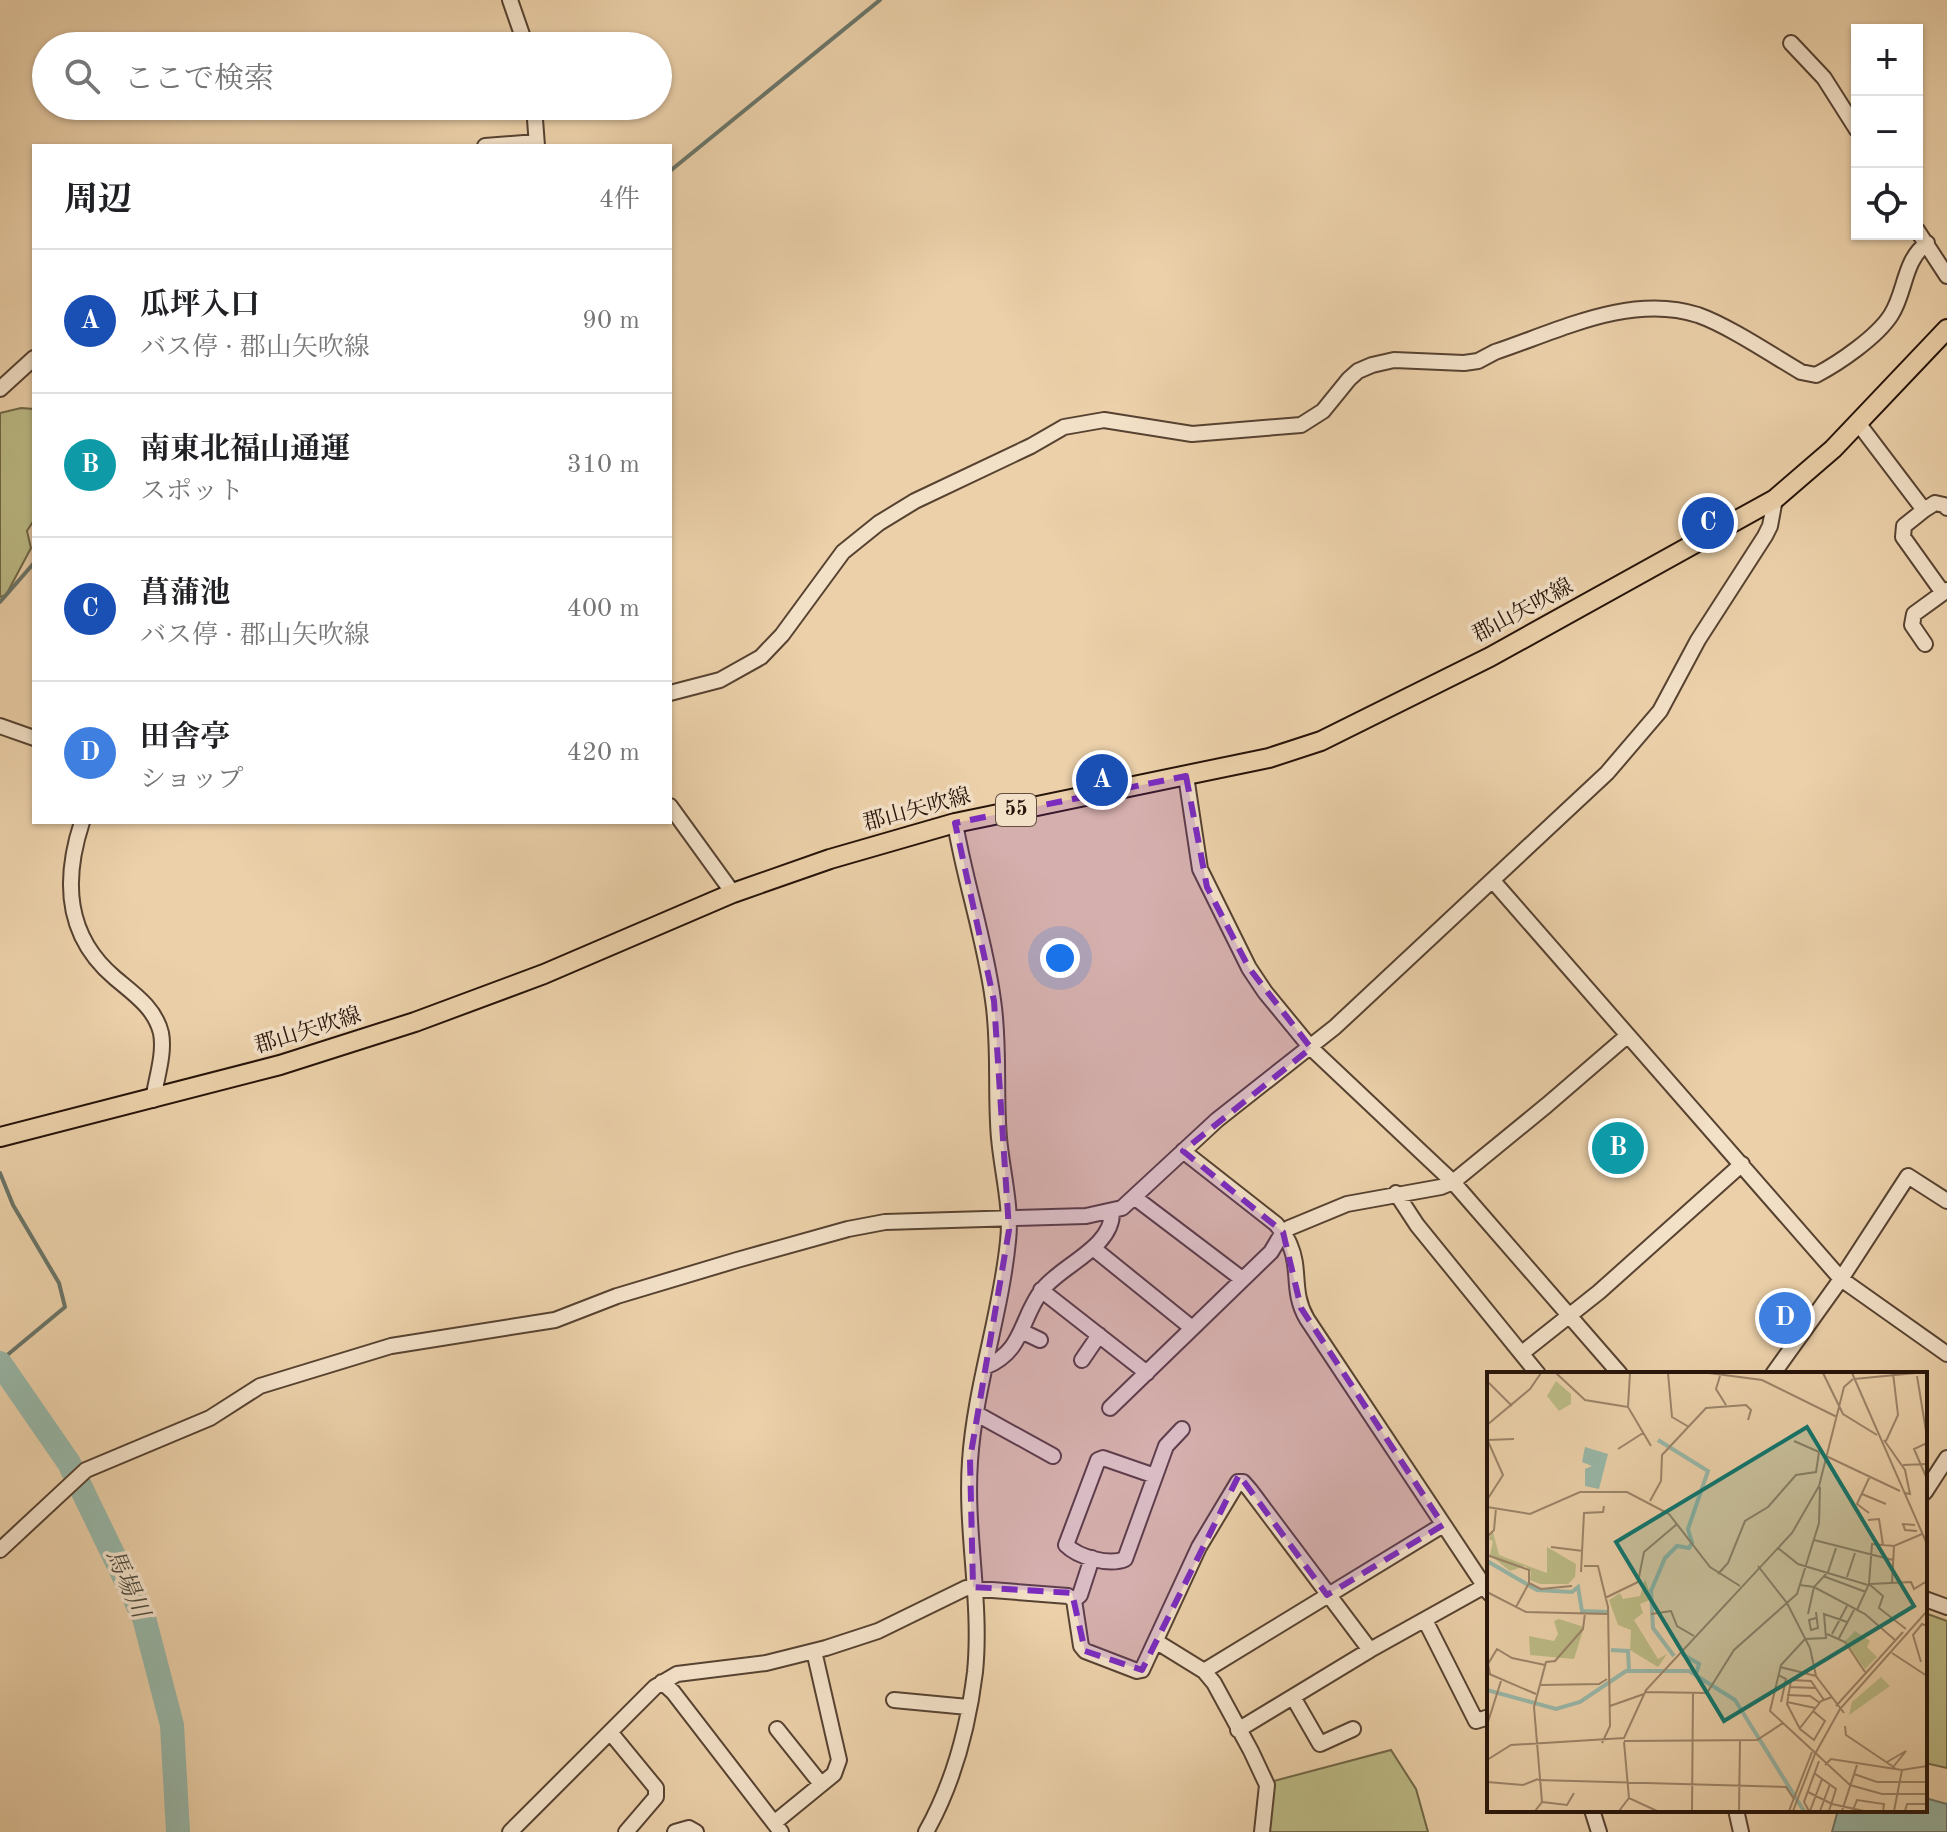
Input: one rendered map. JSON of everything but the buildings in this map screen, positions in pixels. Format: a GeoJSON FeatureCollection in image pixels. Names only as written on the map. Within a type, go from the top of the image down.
{"type":"FeatureCollection","features":[{"type":"Feature","properties":{"kind":"main road","name":"郡山矢吹線"},"geometry":{"type":"LineString","coordinates":[[0,1137],[280,1065],[415,1022],[544,974],[733,893],[830,859],[955,823],[1269,758],[1321,741],[1490,657],[1775,499],[1810,471],[1947,329]]}},
{"type":"Feature","properties":{"kind":"street"},"geometry":{"type":"LineString","coordinates":[[510,0],[521,32]]}},
{"type":"Feature","properties":{"kind":"street"},"geometry":{"type":"LineString","coordinates":[[1791,43],[1824,78],[1851,121]]}},
{"type":"Feature","properties":{"kind":"street"},"geometry":{"type":"LineString","coordinates":[[535,120],[536,144]]}},
{"type":"Feature","properties":{"kind":"street"},"geometry":{"type":"LineString","coordinates":[[1923,238],[1947,276]]}},
{"type":"Feature","properties":{"kind":"street"},"geometry":{"type":"LineString","coordinates":[[672,692],[720,680],[761,657],[782,635],[843,552],[879,523],[915,501],[1064,427],[1104,420],[1192,434],[1301,425],[1323,411],[1358,371],[1372,365],[1394,360],[1478,361],[1495,352],[1610,314],[1652,308],[1700,316],[1801,372],[1816,375],[1876,332],[1890,317],[1908,267],[1927,243]]}},
{"type":"Feature","properties":{"kind":"street"},"geometry":{"type":"LineString","coordinates":[[0,389],[32,360]]}},
{"type":"Feature","properties":{"kind":"street"},"geometry":{"type":"LineString","coordinates":[[1858,423],[1924,510]]}},
{"type":"Feature","properties":{"kind":"street"},"geometry":{"type":"LineString","coordinates":[[0,1550],[67,1484],[86,1470],[210,1418],[260,1386],[391,1346],[555,1320],[617,1296],[848,1229],[885,1222],[1086,1216],[1122,1208],[1217,1120],[1311,1048],[1607,773],[1660,711],[1698,640],[1765,536],[1775,499]]}},
{"type":"Feature","properties":{"kind":"street"},"geometry":{"type":"LineString","coordinates":[[1925,644],[1912,625],[1914,614],[1945,591],[1903,537],[1904,526],[1935,503],[1947,508]]}},
{"type":"Feature","properties":{"kind":"street"},"geometry":{"type":"LineString","coordinates":[[0,726],[32,737]]}},
{"type":"Feature","properties":{"kind":"street"},"geometry":{"type":"LineString","coordinates":[[1186,776],[1196,847],[1207,887],[1249,968],[1265,992],[1311,1048],[1453,1182],[1618,1372]]}},
{"type":"Feature","properties":{"kind":"street"},"geometry":{"type":"LineString","coordinates":[[672,809],[733,893]]}},
{"type":"Feature","properties":{"kind":"street"},"geometry":{"type":"LineString","coordinates":[[926,1832],[953,1778],[975,1670],[968,1516],[970,1459],[1008,1240],[999,1137],[994,1001],[955,823]]}},
{"type":"Feature","properties":{"kind":"street"},"geometry":{"type":"LineString","coordinates":[[81,824],[72,853],[72,911],[76,926],[107,971],[156,1018],[161,1053],[153,1100]]}},
{"type":"Feature","properties":{"kind":"street"},"geometry":{"type":"LineString","coordinates":[[1493,881],[1841,1279],[1947,1354]]}},
{"type":"Feature","properties":{"kind":"street"},"geometry":{"type":"LineString","coordinates":[[1110,1408],[1271,1252],[1283,1232],[1347,1204],[1441,1187],[1453,1182],[1627,1036]]}},
{"type":"Feature","properties":{"kind":"street"},"geometry":{"type":"LineString","coordinates":[[1183,1151],[1283,1232],[1291,1246],[1301,1308],[1486,1590],[1370,1650],[1238,1730]]}},
{"type":"Feature","properties":{"kind":"street"},"geometry":{"type":"LineString","coordinates":[[1522,1353],[1571,1316],[1742,1164]]}},
{"type":"Feature","properties":{"kind":"street"},"geometry":{"type":"LineString","coordinates":[[1774,1372],[1841,1279],[1908,1176],[1947,1201]]}},
{"type":"Feature","properties":{"kind":"street"},"geometry":{"type":"LineString","coordinates":[[1396,1193],[1417,1225],[1536,1372]]}},
{"type":"Feature","properties":{"kind":"street"},"geometry":{"type":"LineString","coordinates":[[1134,1197],[1242,1279]]}},
{"type":"Feature","properties":{"kind":"street"},"geometry":{"type":"LineString","coordinates":[[985,1367],[1006,1356],[1041,1290],[1093,1248],[1110,1224],[1112,1212]]}},
{"type":"Feature","properties":{"kind":"street"},"geometry":{"type":"LineString","coordinates":[[1093,1248],[1192,1328]]}},
{"type":"Feature","properties":{"kind":"street"},"geometry":{"type":"LineString","coordinates":[[1041,1290],[1147,1373]]}},
{"type":"Feature","properties":{"kind":"street"},"geometry":{"type":"LineString","coordinates":[[1021,1331],[1040,1340]]}},
{"type":"Feature","properties":{"kind":"street"},"geometry":{"type":"LineString","coordinates":[[1082,1360],[1099,1335]]}},
{"type":"Feature","properties":{"kind":"street"},"geometry":{"type":"LineString","coordinates":[[977,1414],[1053,1456]]}},
{"type":"Feature","properties":{"kind":"street"},"geometry":{"type":"LineString","coordinates":[[1155,1476],[1103,1458],[1098,1460],[1066,1545],[1072,1551],[1092,1558],[1118,1562],[1125,1559],[1170,1439],[1182,1429]]}},
{"type":"Feature","properties":{"kind":"street"},"geometry":{"type":"LineString","coordinates":[[1927,1489],[1947,1458]]}},
{"type":"Feature","properties":{"kind":"street"},"geometry":{"type":"LineString","coordinates":[[1074,1600],[1081,1646],[1085,1651],[1137,1671],[1142,1670],[1199,1547],[1238,1482],[1243,1482],[1370,1650]]}},
{"type":"Feature","properties":{"kind":"street"},"geometry":{"type":"LineString","coordinates":[[1204,1671],[1443,1525]]}},
{"type":"Feature","properties":{"kind":"street"},"geometry":{"type":"LineString","coordinates":[[1074,1600],[1080,1595],[1092,1558]]}},
{"type":"Feature","properties":{"kind":"street"},"geometry":{"type":"LineString","coordinates":[[510,1832],[662,1682],[677,1674],[766,1663],[814,1651],[878,1631],[973,1587],[1052,1596],[1063,1594],[1074,1600]]}},
{"type":"Feature","properties":{"kind":"street"},"geometry":{"type":"LineString","coordinates":[[1927,1600],[1947,1607]]}},
{"type":"Feature","properties":{"kind":"street"},"geometry":{"type":"LineString","coordinates":[[1425,1620],[1476,1721],[1487,1718]]}},
{"type":"Feature","properties":{"kind":"street"},"geometry":{"type":"LineString","coordinates":[[1157,1642],[1204,1671],[1214,1683],[1267,1785],[1262,1832]]}},
{"type":"Feature","properties":{"kind":"street"},"geometry":{"type":"LineString","coordinates":[[662,1682],[673,1692],[777,1827],[834,1774],[839,1760],[814,1651]]}},
{"type":"Feature","properties":{"kind":"street"},"geometry":{"type":"LineString","coordinates":[[1293,1697],[1320,1744],[1353,1729]]}},
{"type":"Feature","properties":{"kind":"street"},"geometry":{"type":"LineString","coordinates":[[894,1700],[968,1707]]}},
{"type":"Feature","properties":{"kind":"street"},"geometry":{"type":"LineString","coordinates":[[777,1729],[821,1784]]}},
{"type":"Feature","properties":{"kind":"street"},"geometry":{"type":"LineString","coordinates":[[610,1732],[656,1788],[656,1797],[626,1832]]}},
{"type":"Feature","properties":{"kind":"street"},"geometry":{"type":"LineString","coordinates":[[1593,1812],[1599,1832]]}},
{"type":"Feature","properties":{"kind":"street"},"geometry":{"type":"LineString","coordinates":[[1736,1812],[1741,1832]]}},
{"type":"Feature","properties":{"kind":"street"},"geometry":{"type":"LineString","coordinates":[[675,1832],[689,1828],[696,1832]]}},
{"type":"Feature","properties":{"kind":"highlighted area"},"geometry":{"type":"Polygon","coordinates":[[[1186,776],[1207,887],[1249,968],[1311,1048],[1183,1151],[1283,1232],[1301,1308],[1443,1525],[1327,1595],[1239,1475],[1142,1670],[1085,1651],[1072,1593],[973,1587],[970,1459],[1009,1230],[994,1001],[955,823],[1186,776]]]}},
{"type":"Feature","properties":{"kind":"shaded area"},"geometry":{"type":"Polygon","coordinates":[[[32,409],[32,523],[27,531],[31,548],[6,595],[0,597],[0,413],[32,409]]]}},
{"type":"Feature","properties":{"kind":"shaded area"},"geometry":{"type":"Polygon","coordinates":[[[1927,1614],[1947,1621],[1947,1768],[1927,1763],[1927,1614]]]}},
{"type":"Feature","properties":{"kind":"shaded area"},"geometry":{"type":"Polygon","coordinates":[[[1391,1750],[1416,1789],[1428,1832],[1269,1832],[1273,1798],[1270,1782],[1391,1750]]]}},
{"type":"Feature","properties":{"kind":"shaded area"},"geometry":{"type":"Polygon","coordinates":[[[1927,1799],[1947,1804],[1947,1832],[1832,1832],[1837,1812],[1927,1812],[1927,1799]]]}},
{"type":"Feature","properties":{"kind":"waterway"},"geometry":{"type":"LineString","coordinates":[[672,169],[880,0]]}},
{"type":"Feature","properties":{"kind":"waterway"},"geometry":{"type":"LineString","coordinates":[[0,602],[32,565]]}},
{"type":"Feature","properties":{"kind":"waterway"},"geometry":{"type":"LineString","coordinates":[[0,1173],[13,1205],[59,1283],[65,1307],[0,1361]]}},
{"type":"Feature","properties":{"kind":"waterway","name":"馬場川"},"geometry":{"type":"LineString","coordinates":[[0,1363],[69,1463],[144,1618],[172,1725],[178,1832]]}},
{"type":"Feature","properties":{"kind":"place","name":"菖蒲池"},"geometry":{"type":"Point","coordinates":[1708,523]}},
{"type":"Feature","properties":{"kind":"place","name":"瓜坪入口"},"geometry":{"type":"Point","coordinates":[1102,780]}},
{"type":"Feature","properties":{"kind":"place","name":"南東北福山通運"},"geometry":{"type":"Point","coordinates":[1618,1148]}},
{"type":"Feature","properties":{"kind":"place","name":"田舎亭"},"geometry":{"type":"Point","coordinates":[1785,1318]}}]}
